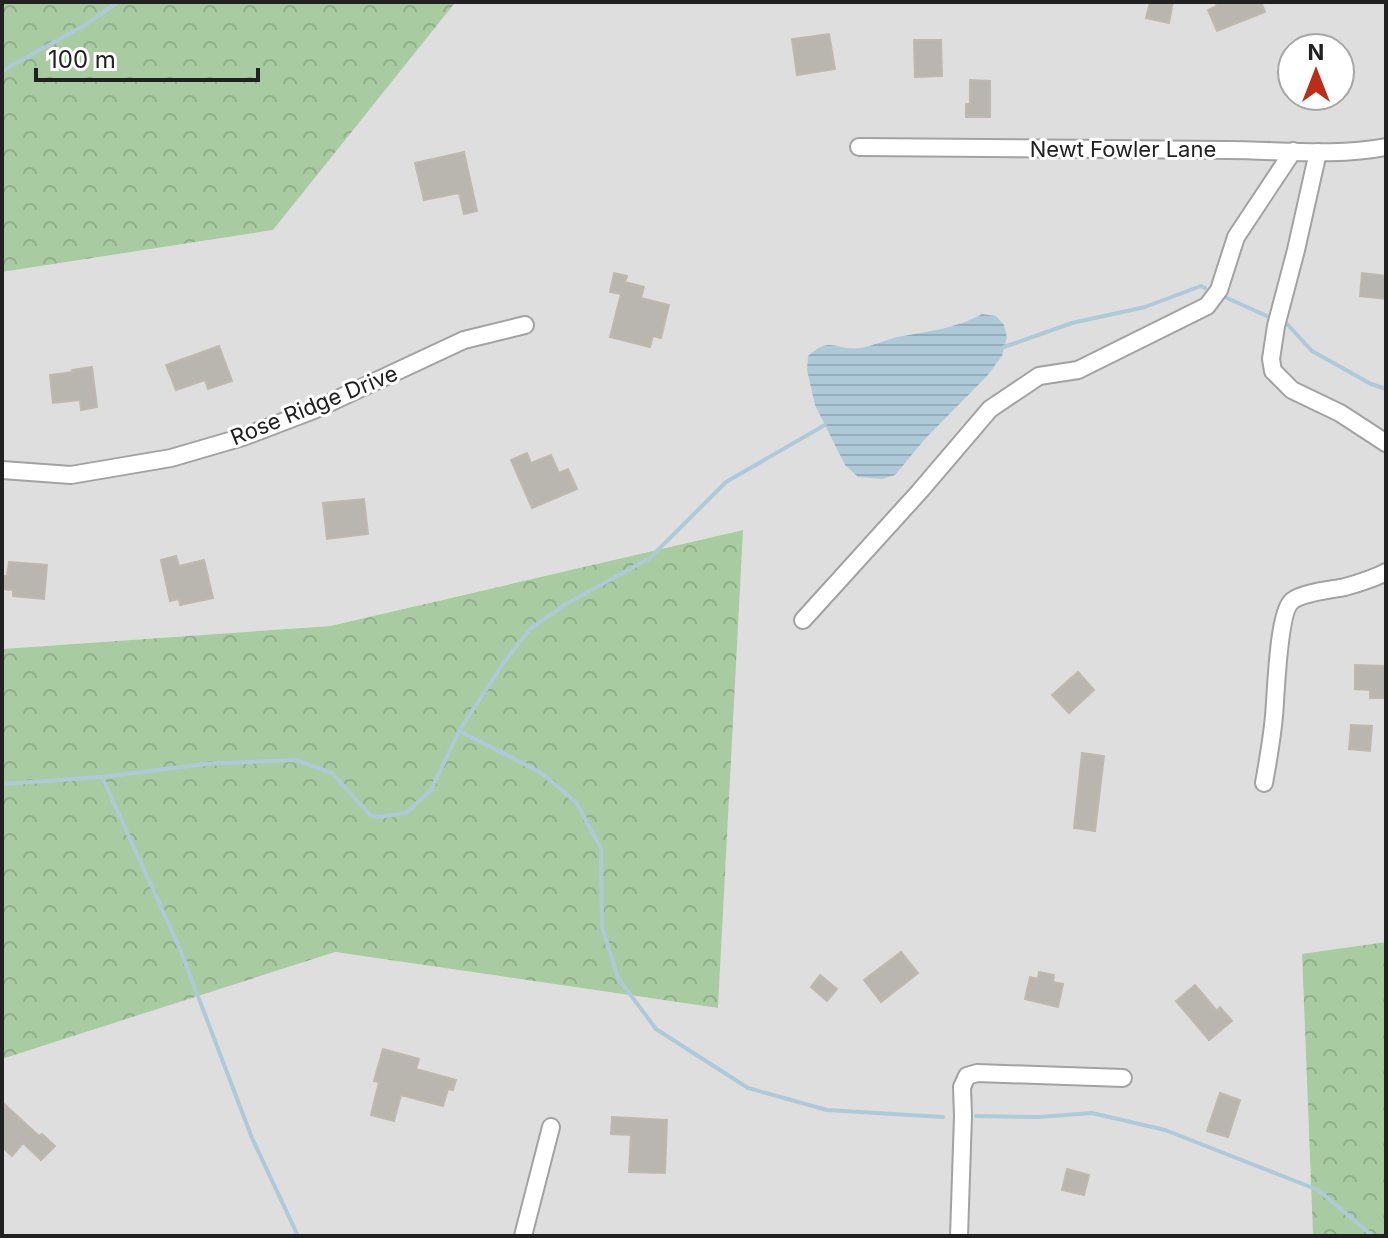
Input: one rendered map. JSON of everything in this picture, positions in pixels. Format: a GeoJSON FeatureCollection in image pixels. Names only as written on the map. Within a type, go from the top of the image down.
{"type":"FeatureCollection","features":[{"type":"Feature","properties":{"kind":"street","name":"Newt Fowler Lane"},"geometry":{"type":"LineString","coordinates":[[859,147],[1318,152],[1364,152],[1386,147]]}},
{"type":"Feature","properties":{"kind":"street"},"geometry":{"type":"LineString","coordinates":[[803,620],[990,409],[1039,376],[1078,370],[1207,306],[1219,290],[1236,237],[1293,151]]}},
{"type":"Feature","properties":{"kind":"street"},"geometry":{"type":"LineString","coordinates":[[1318,152],[1276,326],[1271,359],[1273,371],[1292,390],[1340,413],[1386,443]]}},
{"type":"Feature","properties":{"kind":"street","name":"Rose Ridge Drive"},"geometry":{"type":"LineString","coordinates":[[2,470],[71,475],[171,458],[243,437],[314,410],[464,340],[525,325]]}},
{"type":"Feature","properties":{"kind":"street"},"geometry":{"type":"LineString","coordinates":[[1264,783],[1285,611],[1292,601],[1321,590],[1359,583],[1386,572]]}},
{"type":"Feature","properties":{"kind":"street"},"geometry":{"type":"LineString","coordinates":[[959,1236],[962,1087],[967,1076],[977,1073],[1123,1078]]}},
{"type":"Feature","properties":{"kind":"street"},"geometry":{"type":"LineString","coordinates":[[523,1236],[551,1127]]}},
{"type":"Feature","properties":{"kind":"shaded area"},"geometry":{"type":"Polygon","coordinates":[[[450,2],[1386,2],[1386,942],[1302,955],[1313,1236],[2,1236],[2,1059],[335,952],[718,1008],[742,530],[330,626],[2,649],[2,272],[273,230],[453,3],[450,2]]]}},
{"type":"Feature","properties":{"kind":"green space"},"geometry":{"type":"Polygon","coordinates":[[[2,2],[454,4],[273,230],[2,272],[2,2]]]}},
{"type":"Feature","properties":{"kind":"green space"},"geometry":{"type":"Polygon","coordinates":[[[743,530],[718,1008],[335,952],[2,1059],[2,649],[330,626],[743,530]]]}},
{"type":"Feature","properties":{"kind":"green space"},"geometry":{"type":"Polygon","coordinates":[[[1386,942],[1386,1236],[1313,1236],[1302,954],[1386,942]]]}},
{"type":"Feature","properties":{"kind":"water"},"geometry":{"type":"Polygon","coordinates":[[[982,314],[996,316],[1004,325],[1007,337],[1002,356],[987,376],[925,439],[895,475],[882,479],[858,477],[845,465],[815,405],[807,370],[808,356],[822,346],[866,347],[897,337],[953,326],[982,314]]]}},
{"type":"Feature","properties":{"kind":"building"},"geometry":{"type":"Polygon","coordinates":[[[1150,2],[1173,2],[1169,23],[1146,18],[1150,2]]]}},
{"type":"Feature","properties":{"kind":"building"},"geometry":{"type":"Polygon","coordinates":[[[1215,2],[1261,2],[1265,12],[1217,31],[1208,10],[1217,6],[1215,2]]]}},
{"type":"Feature","properties":{"kind":"building"},"geometry":{"type":"Polygon","coordinates":[[[829,34],[835,69],[797,75],[792,39],[829,34]]]}},
{"type":"Feature","properties":{"kind":"building"},"geometry":{"type":"Polygon","coordinates":[[[914,40],[941,40],[942,76],[915,77],[914,40]]]}},
{"type":"Feature","properties":{"kind":"building"},"geometry":{"type":"Polygon","coordinates":[[[970,80],[990,81],[990,117],[966,117],[966,104],[970,104],[970,80]]]}},
{"type":"Feature","properties":{"kind":"building"},"geometry":{"type":"Polygon","coordinates":[[[464,152],[477,211],[464,214],[459,193],[424,200],[415,163],[464,152]]]}},
{"type":"Feature","properties":{"kind":"building"},"geometry":{"type":"Polygon","coordinates":[[[614,273],[627,276],[625,282],[644,287],[641,298],[669,305],[661,338],[653,336],[650,347],[610,337],[621,294],[610,292],[614,273]]]}},
{"type":"Feature","properties":{"kind":"building"},"geometry":{"type":"Polygon","coordinates":[[[1362,273],[1386,276],[1386,299],[1360,296],[1362,273]]]}},
{"type":"Feature","properties":{"kind":"building"},"geometry":{"type":"Polygon","coordinates":[[[219,346],[232,381],[208,389],[205,380],[176,390],[166,365],[219,346]]]}},
{"type":"Feature","properties":{"kind":"building"},"geometry":{"type":"Polygon","coordinates":[[[92,367],[97,407],[81,410],[80,400],[53,403],[50,375],[92,367]]]}},
{"type":"Feature","properties":{"kind":"building"},"geometry":{"type":"Polygon","coordinates":[[[527,453],[531,463],[551,455],[559,473],[568,469],[577,489],[532,508],[511,460],[527,453]]]}},
{"type":"Feature","properties":{"kind":"building"},"geometry":{"type":"Polygon","coordinates":[[[364,499],[368,534],[327,539],[323,503],[364,499]]]}},
{"type":"Feature","properties":{"kind":"building"},"geometry":{"type":"Polygon","coordinates":[[[176,556],[179,566],[204,560],[213,598],[180,605],[179,599],[170,601],[161,560],[176,556]]]}},
{"type":"Feature","properties":{"kind":"building"},"geometry":{"type":"Polygon","coordinates":[[[9,562],[47,565],[44,599],[13,596],[13,590],[2,589],[2,576],[7,576],[9,562]]]}},
{"type":"Feature","properties":{"kind":"building"},"geometry":{"type":"Polygon","coordinates":[[[1355,665],[1386,666],[1386,698],[1370,698],[1370,690],[1355,689],[1355,665]]]}},
{"type":"Feature","properties":{"kind":"building"},"geometry":{"type":"Polygon","coordinates":[[[1078,672],[1094,690],[1069,713],[1052,695],[1078,672]]]}},
{"type":"Feature","properties":{"kind":"building"},"geometry":{"type":"Polygon","coordinates":[[[1351,725],[1372,726],[1370,751],[1349,749],[1351,725]]]}},
{"type":"Feature","properties":{"kind":"building"},"geometry":{"type":"Polygon","coordinates":[[[1082,753],[1104,756],[1095,831],[1074,828],[1082,753]]]}},
{"type":"Feature","properties":{"kind":"building"},"geometry":{"type":"Polygon","coordinates":[[[901,952],[918,973],[881,1002],[864,980],[901,952]]]}},
{"type":"Feature","properties":{"kind":"building"},"geometry":{"type":"Polygon","coordinates":[[[1039,972],[1054,975],[1053,982],[1063,984],[1058,1007],[1025,999],[1030,977],[1038,979],[1039,972]]]}},
{"type":"Feature","properties":{"kind":"building"},"geometry":{"type":"Polygon","coordinates":[[[820,975],[837,989],[827,1001],[811,987],[820,975]]]}},
{"type":"Feature","properties":{"kind":"building"},"geometry":{"type":"Polygon","coordinates":[[[1195,985],[1217,1011],[1220,1007],[1232,1021],[1209,1040],[1176,1001],[1195,985]]]}},
{"type":"Feature","properties":{"kind":"building"},"geometry":{"type":"Polygon","coordinates":[[[383,1049],[419,1059],[416,1069],[456,1080],[453,1090],[448,1089],[443,1106],[401,1095],[394,1121],[371,1115],[379,1082],[374,1081],[383,1049]]]}},
{"type":"Feature","properties":{"kind":"building"},"geometry":{"type":"Polygon","coordinates":[[[1220,1093],[1240,1100],[1228,1137],[1207,1131],[1220,1093]]]}},
{"type":"Feature","properties":{"kind":"building"},"geometry":{"type":"Polygon","coordinates":[[[2,1102],[39,1136],[42,1134],[55,1146],[41,1160],[23,1143],[12,1156],[2,1147],[2,1102]]]}},
{"type":"Feature","properties":{"kind":"building"},"geometry":{"type":"Polygon","coordinates":[[[612,1117],[667,1120],[665,1173],[629,1172],[631,1135],[611,1134],[612,1117]]]}},
{"type":"Feature","properties":{"kind":"building"},"geometry":{"type":"Polygon","coordinates":[[[1067,1169],[1089,1175],[1084,1195],[1062,1190],[1067,1169]]]}},
{"type":"Feature","properties":{"kind":"waterway"},"geometry":{"type":"LineString","coordinates":[[2,71],[85,25],[118,2]]}},
{"type":"Feature","properties":{"kind":"waterway"},"geometry":{"type":"LineString","coordinates":[[1004,347],[1072,323],[1145,307],[1201,286],[1205,288]]}},
{"type":"Feature","properties":{"kind":"waterway"},"geometry":{"type":"LineString","coordinates":[[1227,298],[1269,317]]}},
{"type":"Feature","properties":{"kind":"waterway"},"geometry":{"type":"LineString","coordinates":[[1287,324],[1312,351],[1371,384],[1386,389]]}},
{"type":"Feature","properties":{"kind":"waterway"},"geometry":{"type":"LineString","coordinates":[[2,784],[102,777],[205,764],[296,760],[332,773],[370,815],[378,817],[406,813],[431,790],[459,731],[504,662],[530,629],[566,604],[650,558],[726,482],[825,425]]}},
{"type":"Feature","properties":{"kind":"waterway"},"geometry":{"type":"LineString","coordinates":[[459,731],[540,772],[576,802],[601,848],[602,927],[618,978],[656,1029],[748,1088],[827,1110],[943,1117]]}},
{"type":"Feature","properties":{"kind":"waterway"},"geometry":{"type":"LineString","coordinates":[[102,777],[180,949],[252,1138],[298,1236]]}},
{"type":"Feature","properties":{"kind":"waterway"},"geometry":{"type":"LineString","coordinates":[[976,1116],[1039,1117],[1092,1113],[1165,1130],[1318,1190],[1373,1236]]}}]}
